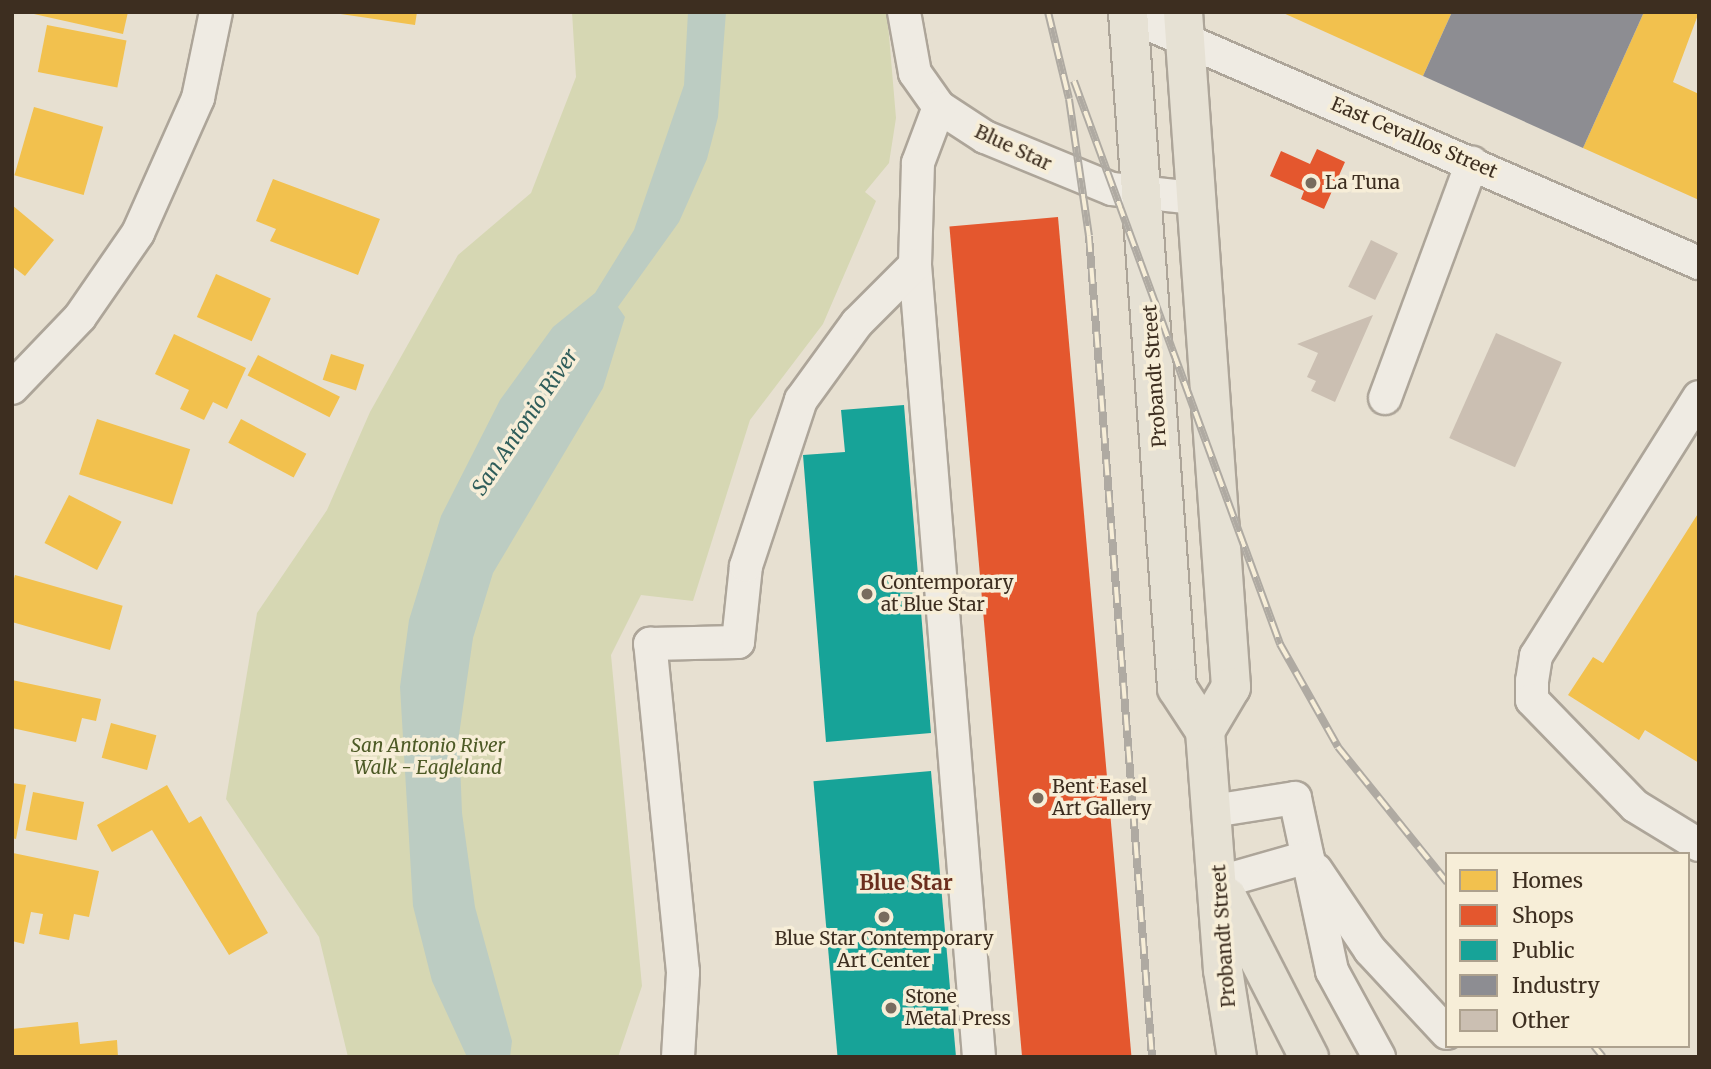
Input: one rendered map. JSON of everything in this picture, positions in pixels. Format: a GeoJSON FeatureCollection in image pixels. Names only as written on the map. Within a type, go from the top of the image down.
{"type":"FeatureCollection","features":[{"type":"Feature","properties":{"kind":"main road","name":"Probandt Street"},"geometry":{"type":"LineString","coordinates":[[1128,13],[1177,688],[1205,731],[1220,882],[1223,970],[1237,1057]]}},
{"type":"Feature","properties":{"kind":"main road"},"geometry":{"type":"LineString","coordinates":[[1184,25],[1193,198],[1231,687],[1205,731]]}},
{"type":"Feature","properties":{"kind":"main road"},"geometry":{"type":"LineString","coordinates":[[1220,882],[1309,1057]]}},
{"type":"Feature","properties":{"kind":"street"},"geometry":{"type":"LineString","coordinates":[[12,388],[80,317],[138,233],[198,98],[216,12]]}},
{"type":"Feature","properties":{"kind":"street","name":"Blue Star"},"geometry":{"type":"LineString","coordinates":[[904,12],[915,73],[939,107],[1023,156],[1141,192],[1193,198]]}},
{"type":"Feature","properties":{"kind":"street","name":"East Cevallos Street"},"geometry":{"type":"LineString","coordinates":[[1128,13],[1184,25],[1472,163],[1699,262]]}},
{"type":"Feature","properties":{"kind":"street"},"geometry":{"type":"LineString","coordinates":[[939,107],[918,163],[915,265],[979,1057]]}},
{"type":"Feature","properties":{"kind":"street"},"geometry":{"type":"LineString","coordinates":[[1385,398],[1472,163]]}},
{"type":"Feature","properties":{"kind":"street"},"geometry":{"type":"LineString","coordinates":[[678,1057],[683,972],[649,644],[738,642],[746,566],[801,400],[857,323],[915,265]]}},
{"type":"Feature","properties":{"kind":"street"},"geometry":{"type":"LineString","coordinates":[[1699,397],[1536,656],[1532,699],[1635,806],[1699,845]]}},
{"type":"Feature","properties":{"kind":"street"},"geometry":{"type":"LineString","coordinates":[[1213,811],[1295,798],[1332,971],[1379,1057]]}},
{"type":"Feature","properties":{"kind":"street"},"geometry":{"type":"LineString","coordinates":[[1220,882],[1307,857]]}},
{"type":"Feature","properties":{"kind":"street"},"geometry":{"type":"LineString","coordinates":[[1307,857],[1370,950],[1445,1031]]}},
{"type":"Feature","properties":{"kind":"street"},"geometry":{"type":"LineString","coordinates":[[1332,971],[1370,950]]}},
{"type":"Feature","properties":{"kind":"green space","name":"San Antonio River Walk - Eagleland"},"geometry":{"type":"Polygon","coordinates":[[[572,12],[887,12],[896,118],[889,163],[865,192],[876,201],[823,324],[750,420],[693,601],[641,595],[611,655],[642,986],[618,1057],[348,1057],[319,937],[226,799],[257,613],[327,510],[370,412],[458,255],[531,193],[576,77],[572,12]]]}},
{"type":"Feature","properties":{"kind":"water","name":"San Antonio River"},"geometry":{"type":"Polygon","coordinates":[[[688,12],[726,12],[718,117],[707,159],[679,222],[618,307],[625,317],[603,388],[493,573],[473,638],[459,735],[462,813],[475,907],[512,1041],[510,1057],[467,1057],[432,981],[413,906],[400,687],[409,620],[441,516],[500,400],[553,327],[595,293],[634,230],[684,85],[688,12]]]}},
{"type":"Feature","properties":{"kind":"building: Homes"},"geometry":{"type":"Polygon","coordinates":[[[25,12],[128,12],[123,34],[25,12]]]}},
{"type":"Feature","properties":{"kind":"building: Homes"},"geometry":{"type":"Polygon","coordinates":[[[327,12],[417,12],[415,25],[327,12]]]}},
{"type":"Feature","properties":{"kind":"building: Homes"},"geometry":{"type":"Polygon","coordinates":[[[1281,12],[1452,12],[1423,76],[1281,12]]]}},
{"type":"Feature","properties":{"kind":"building: Homes"},"geometry":{"type":"Polygon","coordinates":[[[1644,12],[1699,12],[1673,82],[1699,94],[1699,200],[1583,148],[1644,12]]]}},
{"type":"Feature","properties":{"kind":"building: Homes"},"geometry":{"type":"Polygon","coordinates":[[[47,25],[127,40],[117,88],[38,72],[47,25]]]}},
{"type":"Feature","properties":{"kind":"building: Homes"},"geometry":{"type":"Polygon","coordinates":[[[34,107],[103,127],[84,195],[14,175],[34,107]]]}},
{"type":"Feature","properties":{"kind":"building: Homes"},"geometry":{"type":"Polygon","coordinates":[[[273,179],[380,219],[358,275],[270,241],[276,229],[256,221],[273,179]]]}},
{"type":"Feature","properties":{"kind":"building: Homes"},"geometry":{"type":"Polygon","coordinates":[[[12,205],[54,240],[25,276],[12,266],[12,205]]]}},
{"type":"Feature","properties":{"kind":"building: Homes"},"geometry":{"type":"Polygon","coordinates":[[[216,274],[271,298],[252,341],[197,317],[216,274]]]}},
{"type":"Feature","properties":{"kind":"building: Homes"},"geometry":{"type":"Polygon","coordinates":[[[174,334],[246,368],[227,409],[213,402],[204,420],[180,409],[189,390],[155,374],[174,334]]]}},
{"type":"Feature","properties":{"kind":"building: Homes"},"geometry":{"type":"Polygon","coordinates":[[[331,354],[364,365],[356,390],[323,380],[331,354]]]}},
{"type":"Feature","properties":{"kind":"building: Homes"},"geometry":{"type":"Polygon","coordinates":[[[258,355],[340,397],[330,417],[248,375],[258,355]]]}},
{"type":"Feature","properties":{"kind":"building: Homes"},"geometry":{"type":"Polygon","coordinates":[[[97,419],[190,449],[172,504],[79,474],[97,419]]]}},
{"type":"Feature","properties":{"kind":"building: Homes"},"geometry":{"type":"Polygon","coordinates":[[[241,419],[306,454],[294,478],[228,443],[241,419]]]}},
{"type":"Feature","properties":{"kind":"building: Homes"},"geometry":{"type":"Polygon","coordinates":[[[69,495],[122,522],[97,570],[44,543],[69,495]]]}},
{"type":"Feature","properties":{"kind":"building: Homes"},"geometry":{"type":"Polygon","coordinates":[[[1699,512],[1699,763],[1645,730],[1639,740],[1568,695],[1593,657],[1603,663],[1699,512]]]}},
{"type":"Feature","properties":{"kind":"building: Homes"},"geometry":{"type":"Polygon","coordinates":[[[15,575],[123,606],[110,650],[12,622],[12,585],[15,575]]]}},
{"type":"Feature","properties":{"kind":"building: Homes"},"geometry":{"type":"Polygon","coordinates":[[[12,680],[101,699],[96,721],[82,718],[76,742],[12,728],[12,680]]]}},
{"type":"Feature","properties":{"kind":"building: Homes"},"geometry":{"type":"Polygon","coordinates":[[[111,723],[156,735],[147,770],[102,758],[111,723]]]}},
{"type":"Feature","properties":{"kind":"building: Homes"},"geometry":{"type":"Polygon","coordinates":[[[12,783],[26,785],[16,839],[12,838],[12,783]]]}},
{"type":"Feature","properties":{"kind":"building: Homes"},"geometry":{"type":"Polygon","coordinates":[[[167,785],[189,823],[201,816],[268,933],[229,955],[152,830],[112,852],[97,825],[167,785]]]}},
{"type":"Feature","properties":{"kind":"building: Homes"},"geometry":{"type":"Polygon","coordinates":[[[33,792],[84,802],[77,840],[26,830],[33,792]]]}},
{"type":"Feature","properties":{"kind":"building: Homes"},"geometry":{"type":"Polygon","coordinates":[[[13,853],[99,871],[89,917],[74,914],[69,940],[39,934],[43,914],[31,912],[24,944],[12,941],[13,853]]]}},
{"type":"Feature","properties":{"kind":"building: Homes"},"geometry":{"type":"Polygon","coordinates":[[[78,1022],[80,1044],[117,1040],[118,1057],[12,1057],[12,1029],[78,1022]]]}},
{"type":"Feature","properties":{"kind":"building: Shops","name":"La Tuna"},"geometry":{"type":"Polygon","coordinates":[[[1317,149],[1345,162],[1324,209],[1301,199],[1304,191],[1270,176],[1281,151],[1310,164],[1317,149]]]}},
{"type":"Feature","properties":{"kind":"building: Shops"},"geometry":{"type":"Polygon","coordinates":[[[1058,217],[1131,1057],[1022,1057],[949,226],[1058,217]]]}},
{"type":"Feature","properties":{"kind":"building: Public","name":"Contemporary at Blue Star"},"geometry":{"type":"Polygon","coordinates":[[[904,405],[931,733],[826,742],[803,455],[845,452],[841,410],[904,405]]]}},
{"type":"Feature","properties":{"kind":"building: Public","name":"Blue Star Contemporary Art Center"},"geometry":{"type":"Polygon","coordinates":[[[931,771],[956,1057],[838,1057],[813,781],[931,771]]]}},
{"type":"Feature","properties":{"kind":"building: Industry"},"geometry":{"type":"Polygon","coordinates":[[[1452,12],[1644,12],[1583,148],[1423,76],[1452,12]]]}},
{"type":"Feature","properties":{"kind":"building: Other"},"geometry":{"type":"Polygon","coordinates":[[[1371,240],[1398,253],[1375,300],[1348,287],[1371,240]]]}},
{"type":"Feature","properties":{"kind":"building: Other"},"geometry":{"type":"Polygon","coordinates":[[[1373,315],[1335,402],[1311,391],[1316,381],[1307,377],[1318,353],[1297,344],[1373,315]]]}},
{"type":"Feature","properties":{"kind":"building: Other"},"geometry":{"type":"Polygon","coordinates":[[[1496,333],[1562,362],[1515,467],[1449,438],[1496,333]]]}},
{"type":"Feature","properties":{"kind":"railway"},"geometry":{"type":"LineString","coordinates":[[1048,12],[1069,99],[1089,236],[1152,1057]]}},
{"type":"Feature","properties":{"kind":"railway"},"geometry":{"type":"LineString","coordinates":[[1074,81],[1280,644],[1338,747],[1445,880]]}},
{"type":"Feature","properties":{"kind":"railway"},"geometry":{"type":"LineString","coordinates":[[1596,1048],[1603,1057]]}},
{"type":"Feature","properties":{"kind":"place","name":"La Tuna"},"geometry":{"type":"Point","coordinates":[1311,183]}},
{"type":"Feature","properties":{"kind":"place","name":"Contemporary at Blue Star"},"geometry":{"type":"Point","coordinates":[867,594]}},
{"type":"Feature","properties":{"kind":"place","name":"Bent Easel Art Gallery"},"geometry":{"type":"Point","coordinates":[1038,798]}},
{"type":"Feature","properties":{"kind":"place","name":"Blue Star Contemporary Art Center"},"geometry":{"type":"Point","coordinates":[884,917]}},
{"type":"Feature","properties":{"kind":"place","name":"Stone Metal Press"},"geometry":{"type":"Point","coordinates":[891,1008]}},
{"type":"Feature","properties":{"kind":"district","name":"Blue Star"},"geometry":{"type":"Point","coordinates":[906,883]}}]}
